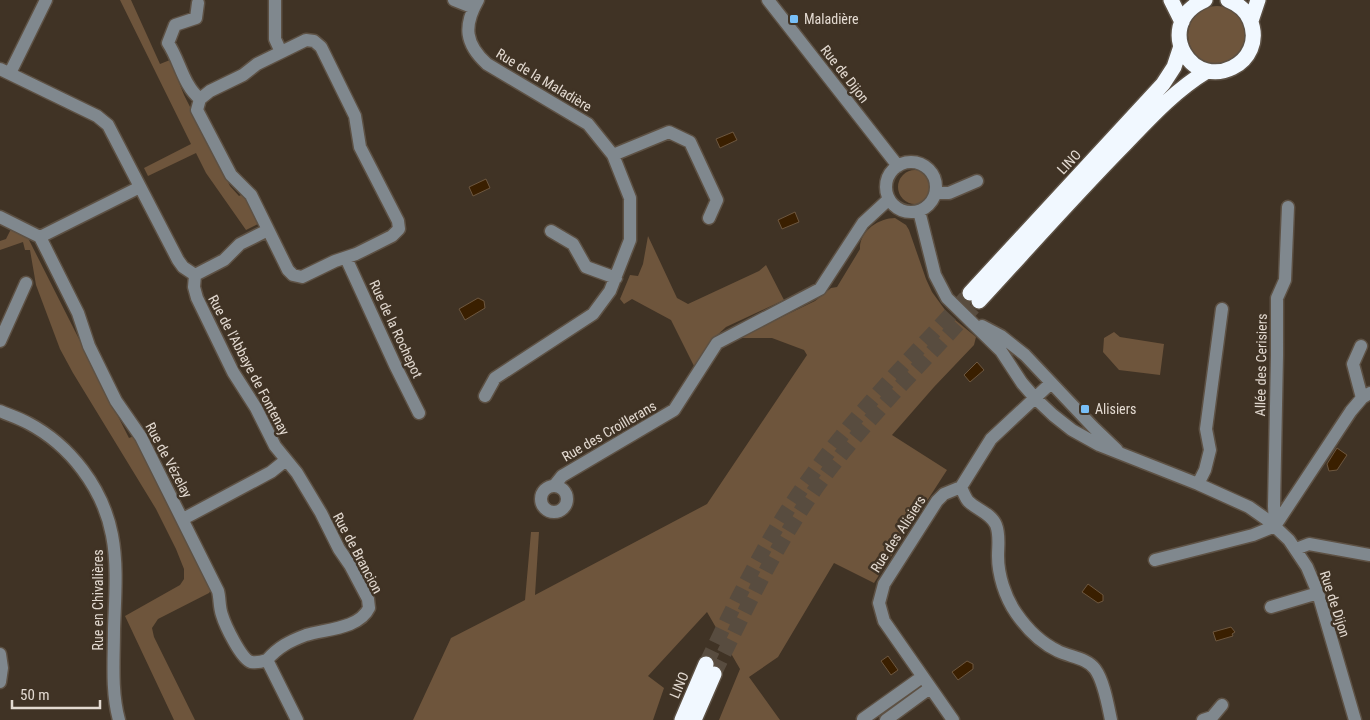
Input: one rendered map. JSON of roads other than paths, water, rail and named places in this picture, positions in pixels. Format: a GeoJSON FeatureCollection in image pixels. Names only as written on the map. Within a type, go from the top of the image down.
{"type":"FeatureCollection","features":[{"type":"Feature","properties":{"kind":"highway"},"geometry":{"type":"LineString","coordinates":[[1171,0],[1182,22]]}},
{"type":"Feature","properties":{"kind":"highway"},"geometry":{"type":"LineString","coordinates":[[1182,22],[1191,8],[1205,0]]}},
{"type":"Feature","properties":{"kind":"highway"},"geometry":{"type":"LineString","coordinates":[[1228,0],[1242,9],[1251,21]]}},
{"type":"Feature","properties":{"kind":"highway","name":"LINO"},"geometry":{"type":"LineString","coordinates":[[1182,22],[1179,34],[1181,46],[1174,67],[1163,84],[975,297],[1168,100],[1187,84],[1207,71],[1220,72],[1232,69],[1246,57],[1253,39],[1251,21],[1258,0]]}},
{"type":"Feature","properties":{"kind":"highway"},"geometry":{"type":"LineString","coordinates":[[1181,46],[1191,62],[1207,71]]}},
{"type":"Feature","properties":{"kind":"highway","name":"LINO"},"geometry":{"type":"LineString","coordinates":[[682,720],[710,669],[694,720]]}},
{"type":"Feature","properties":{"kind":"street"},"geometry":{"type":"LineString","coordinates":[[46,0],[5,71],[102,118],[112,132],[178,260],[184,267],[194,275],[222,261],[240,244],[268,230]]}},
{"type":"Feature","properties":{"kind":"street"},"geometry":{"type":"LineString","coordinates":[[275,0],[275,39],[281,52]]}},
{"type":"Feature","properties":{"kind":"street"},"geometry":{"type":"LineString","coordinates":[[454,0],[476,4]]}},
{"type":"Feature","properties":{"kind":"street","name":"Rue de Dijon"},"geometry":{"type":"LineString","coordinates":[[768,0],[898,166]]}},
{"type":"Feature","properties":{"kind":"street"},"geometry":{"type":"LineString","coordinates":[[198,3],[196,18],[175,25],[168,43],[174,52],[189,87],[200,99]]}},
{"type":"Feature","properties":{"kind":"street","name":"Rue de la Maladière"},"geometry":{"type":"LineString","coordinates":[[476,4],[468,24],[468,38],[476,54],[487,64],[588,124],[613,155],[630,198],[630,240],[610,291],[593,314],[495,378],[485,396]]}},
{"type":"Feature","properties":{"kind":"street"},"geometry":{"type":"LineString","coordinates":[[306,40],[314,41],[321,47],[355,116],[360,147],[398,221],[399,229],[392,236],[346,258],[335,260],[305,276],[299,277],[293,275],[288,270],[251,195],[231,175],[197,110],[200,99],[210,91],[243,75],[257,64],[281,52],[306,40]]}},
{"type":"Feature","properties":{"kind":"street"},"geometry":{"type":"LineString","coordinates":[[613,155],[669,132],[690,142],[717,200],[709,218]]}},
{"type":"Feature","properties":{"kind":"street"},"geometry":{"type":"LineString","coordinates":[[906,162],[914,162],[923,164],[930,170],[934,176],[936,193],[926,207],[910,212],[894,206],[889,199],[886,184],[888,177],[898,166],[906,162]]}},
{"type":"Feature","properties":{"kind":"street"},"geometry":{"type":"LineString","coordinates":[[936,193],[949,193],[978,181]]}},
{"type":"Feature","properties":{"kind":"street"},"geometry":{"type":"LineString","coordinates":[[0,217],[40,237],[140,186]]}},
{"type":"Feature","properties":{"kind":"street","name":"Rue des Croillerans"},"geometry":{"type":"LineString","coordinates":[[554,486],[562,476],[674,410],[717,343],[820,289],[863,223],[889,199]]}},
{"type":"Feature","properties":{"kind":"street","name":"Allée des Cerisiers"},"geometry":{"type":"LineString","coordinates":[[1275,526],[1277,298],[1285,280],[1288,207]]}},
{"type":"Feature","properties":{"kind":"street","name":"Rue de Dijon"},"geometry":{"type":"LineString","coordinates":[[918,211],[935,275],[947,298],[1001,351],[1035,398],[1053,415],[1072,430],[1113,452],[1121,453],[1198,484],[1249,507],[1275,526],[1296,549],[1307,567],[1318,593],[1355,720]]}},
{"type":"Feature","properties":{"kind":"street"},"geometry":{"type":"LineString","coordinates":[[551,231],[573,244],[586,267],[616,278]]}},
{"type":"Feature","properties":{"kind":"street","name":"Rue de Vézelay"},"geometry":{"type":"LineString","coordinates":[[40,237],[78,313],[89,346],[116,401],[141,437],[218,591],[222,615],[242,655],[252,662],[267,660]]}},
{"type":"Feature","properties":{"kind":"street","name":"Rue de la Rochepot"},"geometry":{"type":"LineString","coordinates":[[346,258],[395,366],[419,413]]}},
{"type":"Feature","properties":{"kind":"street","name":"Rue de l'Abbaye de Fontenay"},"geometry":{"type":"LineString","coordinates":[[194,275],[197,298],[233,372],[259,413],[275,446],[297,473],[321,513]]}},
{"type":"Feature","properties":{"kind":"street"},"geometry":{"type":"LineString","coordinates":[[0,341],[26,283]]}},
{"type":"Feature","properties":{"kind":"street"},"geometry":{"type":"LineString","coordinates":[[1198,484],[1205,470],[1210,450],[1206,430],[1222,309]]}},
{"type":"Feature","properties":{"kind":"street","name":"Rue de Dijon"},"geometry":{"type":"LineString","coordinates":[[970,320],[1012,343],[1093,427],[1121,453]]}},
{"type":"Feature","properties":{"kind":"street"},"geometry":{"type":"LineString","coordinates":[[1155,560],[1253,535],[1275,526],[1351,411],[1366,395],[1353,364],[1361,346]]}},
{"type":"Feature","properties":{"kind":"street","name":"Rue des Alisiers"},"geometry":{"type":"LineString","coordinates":[[954,720],[884,622],[880,610],[880,596],[887,578],[937,501],[944,494],[961,487],[991,439],[1051,383]]}},
{"type":"Feature","properties":{"kind":"street","name":"Rue en Chivalières"},"geometry":{"type":"LineString","coordinates":[[0,411],[28,423],[56,442],[83,470],[103,506],[112,534],[115,564],[114,679],[119,720]]}},
{"type":"Feature","properties":{"kind":"street"},"geometry":{"type":"LineString","coordinates":[[183,519],[271,472],[286,460]]}},
{"type":"Feature","properties":{"kind":"street"},"geometry":{"type":"LineString","coordinates":[[961,487],[966,498],[989,515],[995,523],[999,533],[998,557],[1001,577],[1014,611],[1033,633],[1048,645],[1093,667],[1100,679],[1112,720]]}},
{"type":"Feature","properties":{"kind":"street","name":"Rue de Brancion"},"geometry":{"type":"LineString","coordinates":[[267,660],[280,647],[307,635],[341,628],[361,618],[369,608],[368,599],[321,513]]}},
{"type":"Feature","properties":{"kind":"street"},"geometry":{"type":"LineString","coordinates":[[1296,549],[1309,544],[1370,555]]}},
{"type":"Feature","properties":{"kind":"street"},"geometry":{"type":"LineString","coordinates":[[1271,607],[1318,593]]}},
{"type":"Feature","properties":{"kind":"street"},"geometry":{"type":"LineString","coordinates":[[0,654],[2,668],[0,682]]}},
{"type":"Feature","properties":{"kind":"street"},"geometry":{"type":"LineString","coordinates":[[267,660],[297,720]]}},
{"type":"Feature","properties":{"kind":"street"},"geometry":{"type":"LineString","coordinates":[[860,720],[922,677]]}},
{"type":"Feature","properties":{"kind":"street"},"geometry":{"type":"LineString","coordinates":[[886,720],[930,688]]}},
{"type":"Feature","properties":{"kind":"street"},"geometry":{"type":"LineString","coordinates":[[1203,720],[1212,717],[1222,705]]}},
{"type":"Feature","properties":{"kind":"tunnel"},"geometry":{"type":"LineString","coordinates":[[706,664],[767,544],[795,498],[848,428],[970,293]]}},
{"type":"Feature","properties":{"kind":"tunnel"},"geometry":{"type":"LineString","coordinates":[[714,674],[750,601],[789,529],[819,484],[876,413],[979,301]]}},
{"type":"Feature","properties":{"kind":"place","name":"Maladière"},"geometry":{"type":"Point","coordinates":[794,19]}},
{"type":"Feature","properties":{"kind":"place","name":"Alisiers"},"geometry":{"type":"Point","coordinates":[1085,409]}}]}
